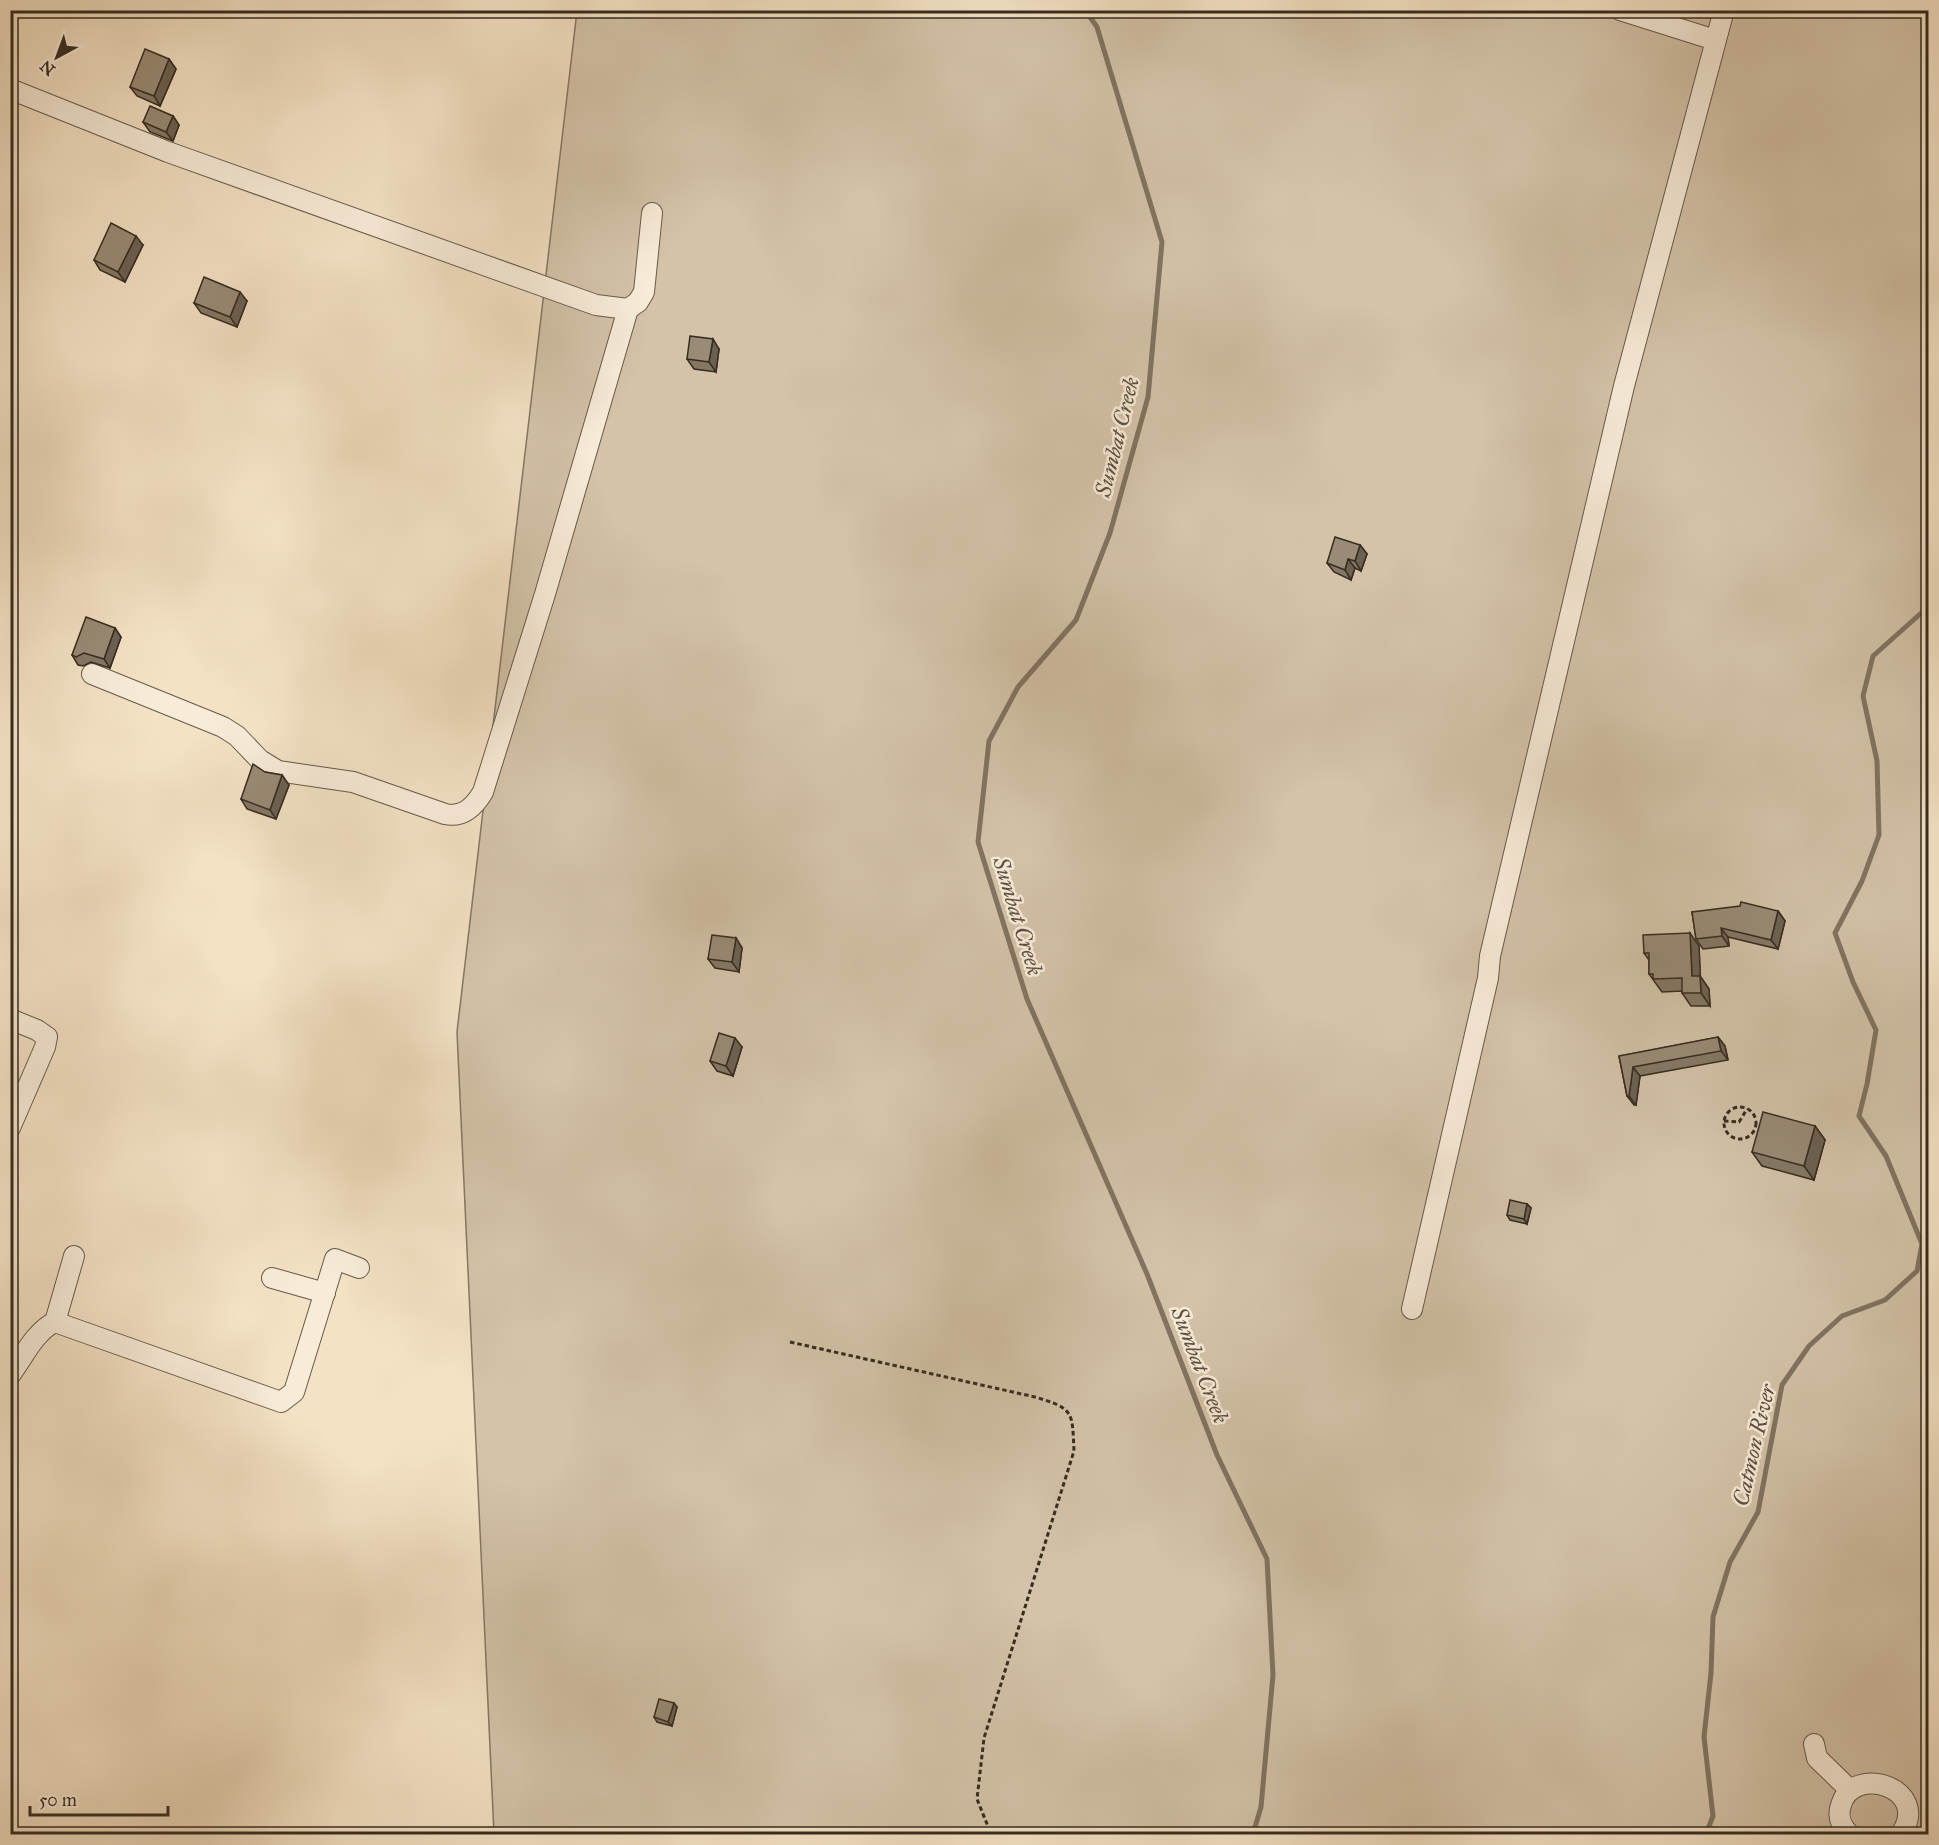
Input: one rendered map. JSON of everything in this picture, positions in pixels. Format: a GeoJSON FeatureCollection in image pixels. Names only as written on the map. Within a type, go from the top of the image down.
{"type":"FeatureCollection","features":[{"type":"Feature","properties":{"kind":"street"},"geometry":{"type":"LineString","coordinates":[[1620,10],[1715,40]]}},
{"type":"Feature","properties":{"kind":"street"},"geometry":{"type":"LineString","coordinates":[[1412,1309],[1488,978],[1490,956],[1624,386],[1724,10]]}},
{"type":"Feature","properties":{"kind":"street"},"geometry":{"type":"LineString","coordinates":[[10,89],[168,152],[585,301],[615,309],[628,309],[638,302],[644,292],[652,213]]}},
{"type":"Feature","properties":{"kind":"street"},"geometry":{"type":"LineString","coordinates":[[92,674],[223,727],[237,736],[260,760],[278,771],[353,782],[445,814],[459,815],[470,808],[483,792],[545,594],[628,309]]}},
{"type":"Feature","properties":{"kind":"street"},"geometry":{"type":"LineString","coordinates":[[10,1019],[37,1030],[46,1037],[45,1047],[10,1128]]}},
{"type":"Feature","properties":{"kind":"street"},"geometry":{"type":"LineString","coordinates":[[55,1323],[74,1256]]}},
{"type":"Feature","properties":{"kind":"street"},"geometry":{"type":"LineString","coordinates":[[10,1375],[40,1333],[48,1325],[55,1323],[281,1402],[294,1392],[335,1259],[359,1268]]}},
{"type":"Feature","properties":{"kind":"street"},"geometry":{"type":"LineString","coordinates":[[272,1278],[325,1293]]}},
{"type":"Feature","properties":{"kind":"street"},"geometry":{"type":"LineString","coordinates":[[1814,1744],[1817,1758],[1850,1790]]}},
{"type":"Feature","properties":{"kind":"street"},"geometry":{"type":"LineString","coordinates":[[1849,1834],[1840,1822],[1839,1813],[1842,1802],[1850,1790],[1856,1786],[1875,1784],[1883,1784],[1898,1791],[1904,1799],[1908,1810],[1907,1821],[1901,1834]]}},
{"type":"Feature","properties":{"kind":"path"},"geometry":{"type":"LineString","coordinates":[[1742,1107],[1747,1109],[1754,1117],[1753,1132],[1739,1139],[1729,1135],[1724,1127],[1728,1112],[1742,1107]]}},
{"type":"Feature","properties":{"kind":"path"},"geometry":{"type":"LineString","coordinates":[[1724,1121],[1739,1122],[1747,1109]]}},
{"type":"Feature","properties":{"kind":"path"},"geometry":{"type":"LineString","coordinates":[[790,1342],[1035,1397],[1060,1404],[1072,1418],[1074,1451],[984,1738],[977,1799],[991,1834]]}},
{"type":"Feature","properties":{"kind":"shaded area"},"geometry":{"type":"Polygon","coordinates":[[[577,11],[1928,11],[1928,1834],[494,1834],[457,1032],[577,11]]]}},
{"type":"Feature","properties":{"kind":"building"},"geometry":{"type":"Polygon","coordinates":[[[145,49],[169,59],[154,96],[130,87],[145,49]]]}},
{"type":"Feature","properties":{"kind":"building"},"geometry":{"type":"Polygon","coordinates":[[[150,106],[173,116],[166,132],[143,122],[150,106]]]}},
{"type":"Feature","properties":{"kind":"building"},"geometry":{"type":"Polygon","coordinates":[[[111,223],[136,236],[118,272],[94,260],[111,223]]]}},
{"type":"Feature","properties":{"kind":"building"},"geometry":{"type":"Polygon","coordinates":[[[204,277],[240,292],[230,317],[194,303],[204,277]]]}},
{"type":"Feature","properties":{"kind":"building"},"geometry":{"type":"Polygon","coordinates":[[[690,336],[713,339],[709,362],[687,359],[690,336]]]}},
{"type":"Feature","properties":{"kind":"building"},"geometry":{"type":"Polygon","coordinates":[[[1335,537],[1360,545],[1355,561],[1348,559],[1345,570],[1327,563],[1335,537]]]}},
{"type":"Feature","properties":{"kind":"building"},"geometry":{"type":"Polygon","coordinates":[[[86,617],[115,628],[104,659],[84,653],[76,657],[72,655],[86,617]]]}},
{"type":"Feature","properties":{"kind":"building"},"geometry":{"type":"Polygon","coordinates":[[[253,764],[265,772],[282,775],[270,810],[241,799],[253,764]]]}},
{"type":"Feature","properties":{"kind":"building"},"geometry":{"type":"Polygon","coordinates":[[[1741,902],[1778,911],[1771,940],[1721,928],[1722,936],[1696,939],[1692,912],[1740,906],[1741,902]]]}},
{"type":"Feature","properties":{"kind":"building"},"geometry":{"type":"Polygon","coordinates":[[[1690,933],[1692,976],[1700,976],[1701,993],[1682,993],[1682,978],[1653,979],[1653,974],[1649,974],[1649,953],[1644,953],[1643,935],[1690,933]]]}},
{"type":"Feature","properties":{"kind":"building"},"geometry":{"type":"Polygon","coordinates":[[[712,935],[736,938],[732,962],[708,959],[712,935]]]}},
{"type":"Feature","properties":{"kind":"building"},"geometry":{"type":"Polygon","coordinates":[[[719,1033],[735,1038],[726,1066],[710,1061],[719,1033]]]}},
{"type":"Feature","properties":{"kind":"building"},"geometry":{"type":"Polygon","coordinates":[[[1718,1037],[1721,1051],[1633,1067],[1629,1096],[1627,1096],[1619,1056],[1718,1037]]]}},
{"type":"Feature","properties":{"kind":"building"},"geometry":{"type":"Polygon","coordinates":[[[1763,1112],[1815,1126],[1804,1166],[1752,1152],[1763,1112]]]}},
{"type":"Feature","properties":{"kind":"building"},"geometry":{"type":"Polygon","coordinates":[[[1510,1200],[1527,1204],[1524,1219],[1507,1215],[1510,1200]]]}},
{"type":"Feature","properties":{"kind":"building"},"geometry":{"type":"Polygon","coordinates":[[[659,1699],[674,1703],[668,1722],[654,1717],[659,1699]]]}},
{"type":"Feature","properties":{"kind":"waterway","name":"Sumbat Creek"},"geometry":{"type":"LineString","coordinates":[[1085,10],[1097,27],[1162,242],[1148,397],[1110,533],[1076,620],[1018,687],[989,741],[978,842],[1027,999],[1147,1274],[1217,1455],[1267,1559],[1273,1675],[1261,1807],[1253,1834]]}},
{"type":"Feature","properties":{"kind":"waterway","name":"Catmon River"},"geometry":{"type":"LineString","coordinates":[[1706,1834],[1713,1816],[1704,1737],[1711,1673],[1713,1617],[1730,1562],[1758,1512],[1782,1385],[1809,1346],[1842,1316],[1885,1300],[1917,1271],[1922,1244],[1886,1156],[1859,1116],[1876,1030],[1853,982],[1835,933],[1862,881],[1879,835],[1877,761],[1863,696],[1873,656],[1928,607]]}}]}
